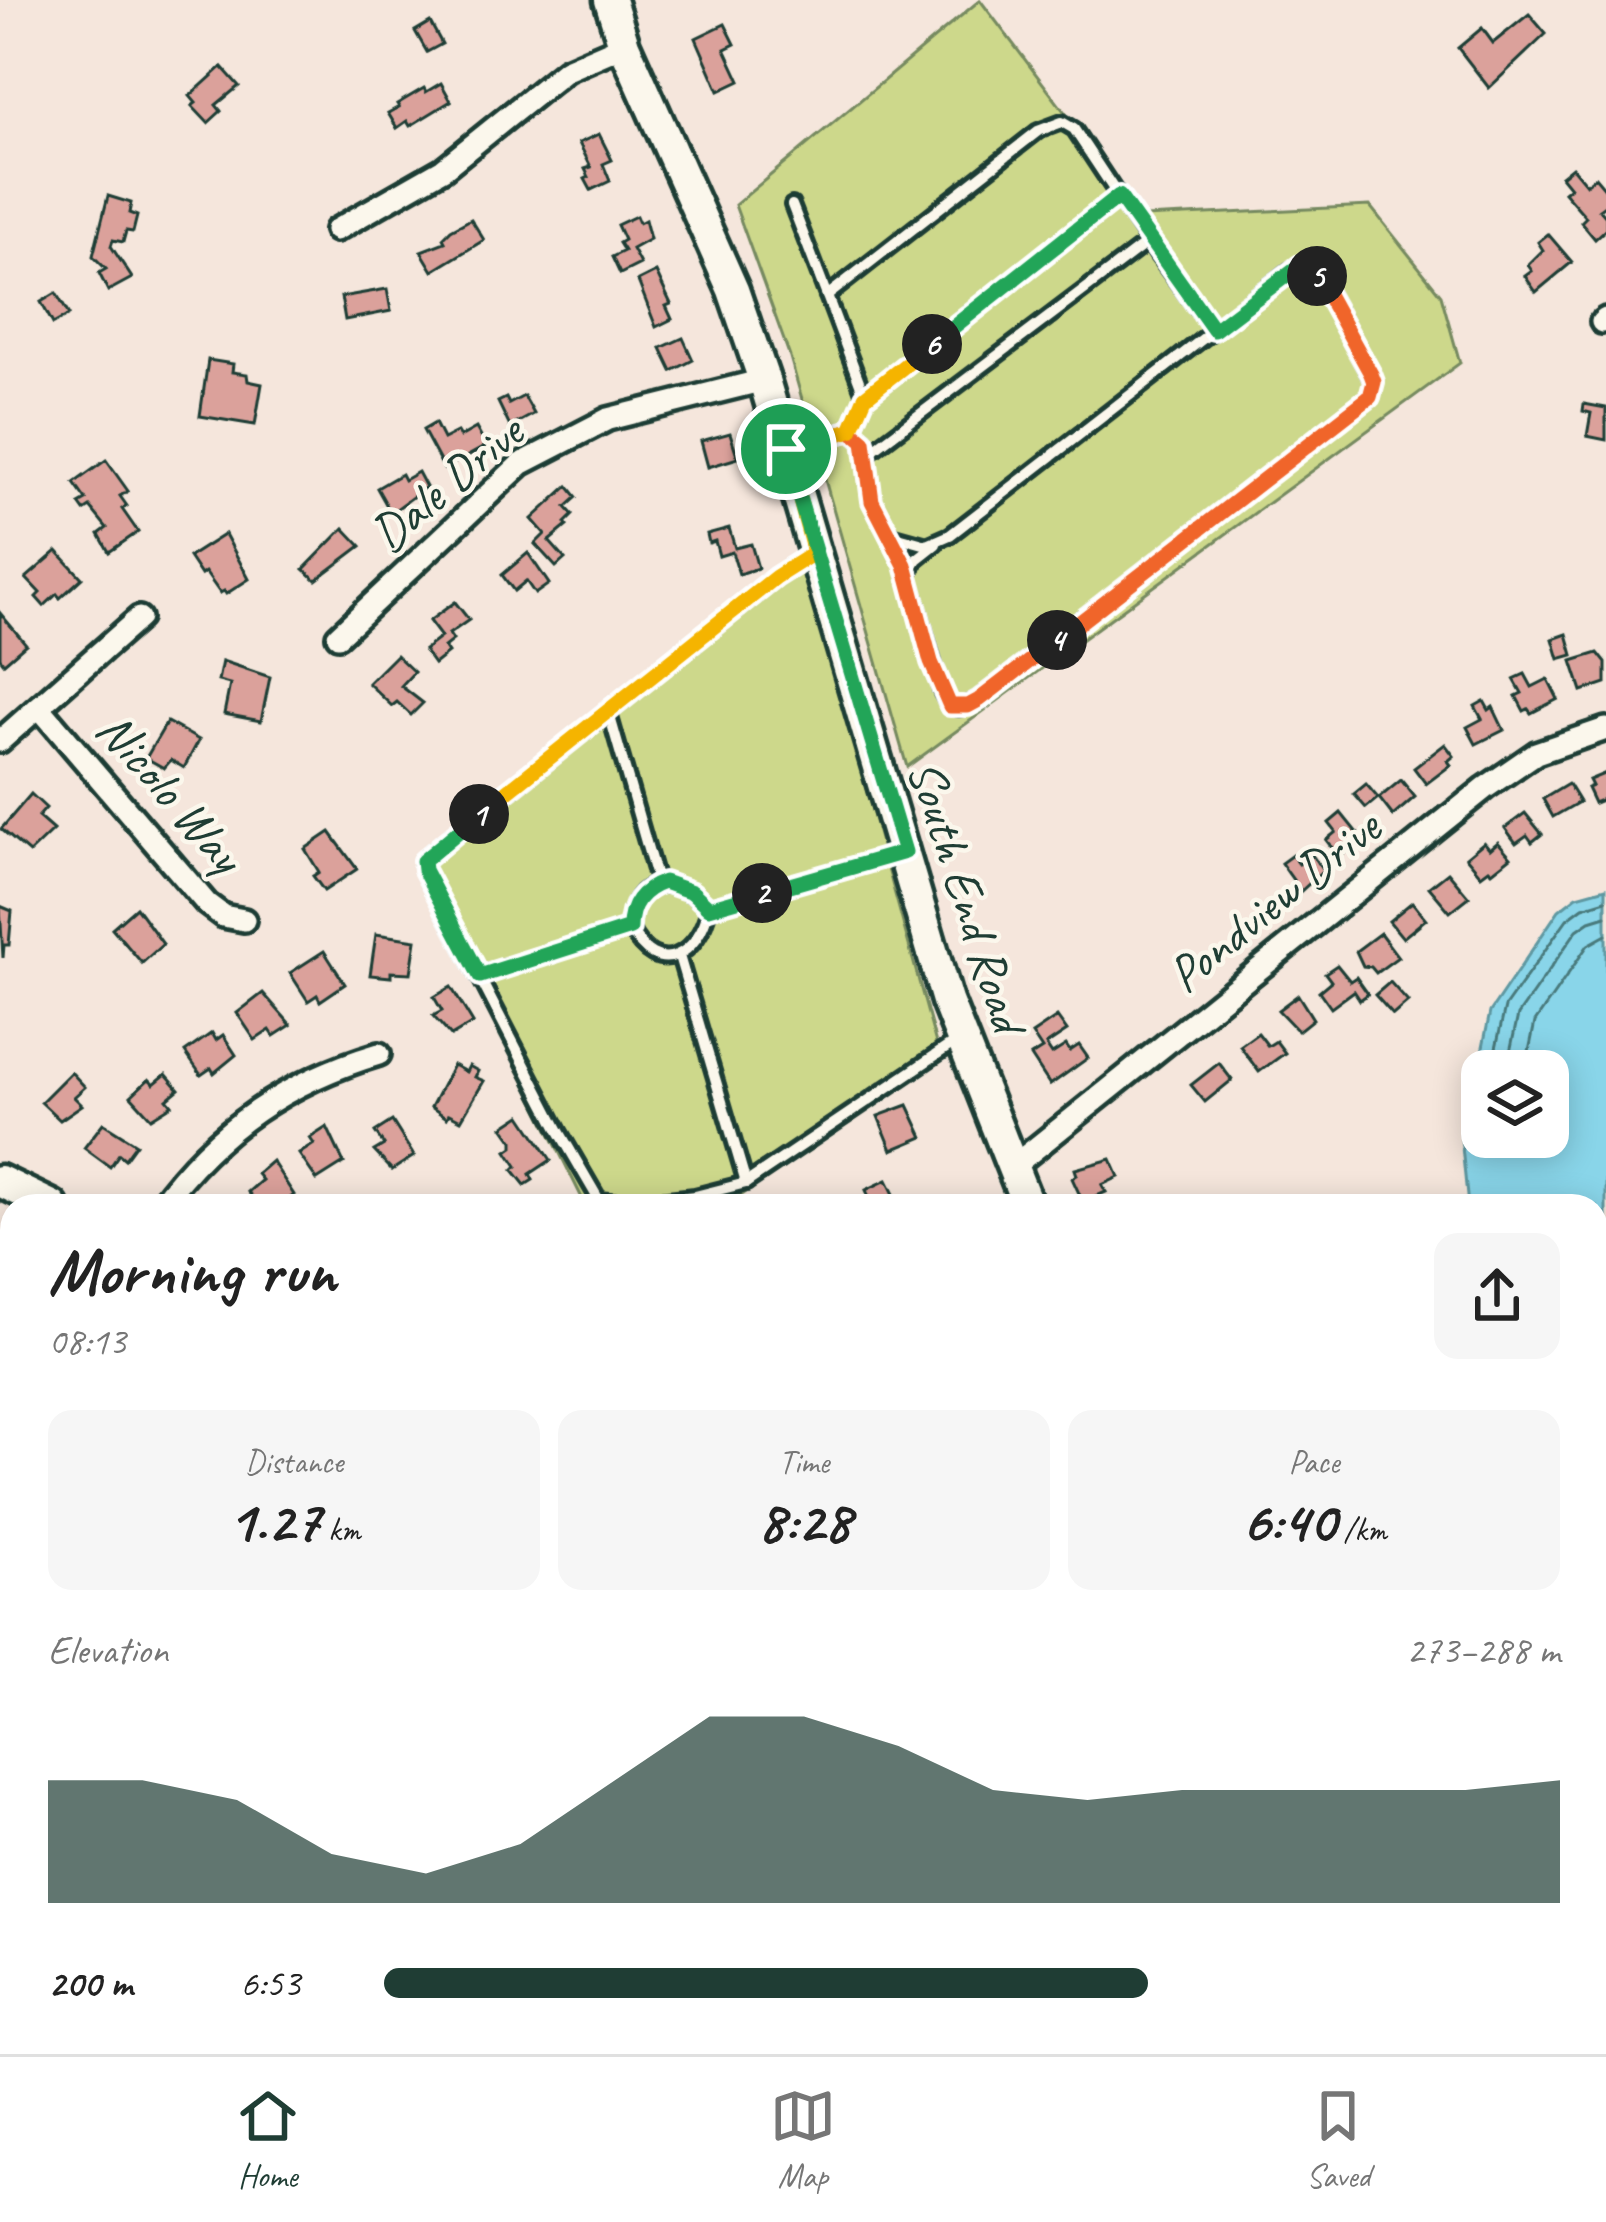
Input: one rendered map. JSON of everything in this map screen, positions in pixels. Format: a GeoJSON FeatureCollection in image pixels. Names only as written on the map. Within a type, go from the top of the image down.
{"type":"FeatureCollection","features":[{"type":"Feature","properties":{"kind":"street","name":"South End Road"},"geometry":{"type":"LineString","coordinates":[[610,0],[624,45],[733,290],[786,449],[961,1038],[1023,1194]]}},
{"type":"Feature","properties":{"kind":"street"},"geometry":{"type":"LineString","coordinates":[[336,230],[443,169],[566,70],[624,45]]}},
{"type":"Feature","properties":{"kind":"street","name":"Dale Drive"},"geometry":{"type":"LineString","coordinates":[[338,636],[520,464],[608,419],[764,380]]}},
{"type":"Feature","properties":{"kind":"street"},"geometry":{"type":"LineString","coordinates":[[0,741],[139,618]]}},
{"type":"Feature","properties":{"kind":"street","name":"Nicolo Way"},"geometry":{"type":"LineString","coordinates":[[39,707],[207,904],[223,916],[244,920]]}},
{"type":"Feature","properties":{"kind":"street","name":"Pondview Drive"},"geometry":{"type":"LineString","coordinates":[[1012,1168],[1485,788],[1536,753],[1606,729]]}},
{"type":"Feature","properties":{"kind":"street"},"geometry":{"type":"LineString","coordinates":[[169,1194],[188,1168],[232,1127],[315,1076],[379,1054]]}},
{"type":"Feature","properties":{"kind":"street"},"geometry":{"type":"LineString","coordinates":[[0,1180],[28,1194]]}},
{"type":"Feature","properties":{"kind":"lane"},"geometry":{"type":"LineString","coordinates":[[827,296],[1052,124],[1070,124],[1214,330]]}},
{"type":"Feature","properties":{"kind":"lane"},"geometry":{"type":"LineString","coordinates":[[851,430],[865,397],[1119,196]]}},
{"type":"Feature","properties":{"kind":"lane"},"geometry":{"type":"LineString","coordinates":[[792,205],[865,397]]}},
{"type":"Feature","properties":{"kind":"lane"},"geometry":{"type":"LineString","coordinates":[[866,455],[1149,241]]}},
{"type":"Feature","properties":{"kind":"lane"},"geometry":{"type":"LineString","coordinates":[[851,430],[864,441],[872,501],[908,575],[942,694],[950,706],[968,706],[1373,391],[1374,382],[1325,288],[1305,264],[938,542],[917,559],[908,575]]}},
{"type":"Feature","properties":{"kind":"lane"},"geometry":{"type":"LineString","coordinates":[[786,449],[851,430]]}},
{"type":"Feature","properties":{"kind":"lane"},"geometry":{"type":"LineString","coordinates":[[864,441],[891,436]]}},
{"type":"Feature","properties":{"kind":"lane"},"geometry":{"type":"LineString","coordinates":[[891,535],[916,544],[938,542]]}},
{"type":"Feature","properties":{"kind":"lane"},"geometry":{"type":"LineString","coordinates":[[596,1194],[423,861],[776,577],[814,553]]}},
{"type":"Feature","properties":{"kind":"lane"},"geometry":{"type":"LineString","coordinates":[[608,710],[658,884]]}},
{"type":"Feature","properties":{"kind":"lane"},"geometry":{"type":"LineString","coordinates":[[709,908],[905,852]]}},
{"type":"Feature","properties":{"kind":"lane"},"geometry":{"type":"LineString","coordinates":[[658,884],[682,886],[709,908],[703,932],[679,956],[648,951],[630,928],[634,904],[658,884]]}},
{"type":"Feature","properties":{"kind":"lane"},"geometry":{"type":"LineString","coordinates":[[480,976],[630,928]]}},
{"type":"Feature","properties":{"kind":"lane"},"geometry":{"type":"LineString","coordinates":[[679,956],[746,1183]]}},
{"type":"Feature","properties":{"kind":"lane"},"geometry":{"type":"LineString","coordinates":[[695,1194],[746,1183],[961,1038]]}},
{"type":"Feature","properties":{"kind":"green space"},"geometry":{"type":"Polygon","coordinates":[[[980,0],[1144,217],[1370,206],[1441,295],[1460,363],[907,767],[790,357],[735,205],[980,0]]]}},
{"type":"Feature","properties":{"kind":"green space"},"geometry":{"type":"Polygon","coordinates":[[[801,552],[940,1058],[743,1194],[580,1194],[416,863],[801,552]]]}},
{"type":"Feature","properties":{"kind":"water"},"geometry":{"type":"Polygon","coordinates":[[[1606,888],[1606,1194],[1467,1194],[1463,1158],[1569,1158],[1569,1050],[1482,1050],[1490,1012],[1559,910],[1577,896],[1606,888]]]}},
{"type":"Feature","properties":{"kind":"building"},"geometry":{"type":"Polygon","coordinates":[[[1529,14],[1546,34],[1489,88],[1458,48],[1482,28],[1493,43],[1529,14]]]}},
{"type":"Feature","properties":{"kind":"building"},"geometry":{"type":"Polygon","coordinates":[[[430,22],[442,44],[427,52],[415,31],[430,22]]]}},
{"type":"Feature","properties":{"kind":"building"},"geometry":{"type":"Polygon","coordinates":[[[725,24],[735,44],[725,49],[740,81],[719,91],[696,38],[725,24]]]}},
{"type":"Feature","properties":{"kind":"building"},"geometry":{"type":"Polygon","coordinates":[[[222,67],[239,86],[216,105],[221,111],[208,123],[192,106],[196,103],[190,96],[222,67]]]}},
{"type":"Feature","properties":{"kind":"building"},"geometry":{"type":"Polygon","coordinates":[[[441,83],[451,101],[410,126],[407,121],[397,128],[388,113],[424,88],[426,92],[441,83]]]}},
{"type":"Feature","properties":{"kind":"building"},"geometry":{"type":"Polygon","coordinates":[[[599,134],[612,160],[603,164],[610,181],[591,190],[585,169],[591,167],[579,143],[599,134]]]}},
{"type":"Feature","properties":{"kind":"building"},"geometry":{"type":"Polygon","coordinates":[[[1572,167],[1586,184],[1595,177],[1606,190],[1606,204],[1599,209],[1606,217],[1606,229],[1595,239],[1581,222],[1586,217],[1564,192],[1570,187],[1561,176],[1572,167]]]}},
{"type":"Feature","properties":{"kind":"building"},"geometry":{"type":"Polygon","coordinates":[[[108,196],[131,203],[129,213],[137,216],[133,232],[126,231],[123,242],[113,240],[111,246],[132,278],[108,291],[99,273],[106,269],[93,256],[108,196]]]}},
{"type":"Feature","properties":{"kind":"building"},"geometry":{"type":"Polygon","coordinates":[[[636,216],[639,223],[645,220],[650,239],[632,249],[640,264],[620,274],[612,257],[624,251],[617,225],[636,216]]]}},
{"type":"Feature","properties":{"kind":"building"},"geometry":{"type":"Polygon","coordinates":[[[471,219],[484,240],[433,271],[421,251],[445,242],[451,230],[471,219]]]}},
{"type":"Feature","properties":{"kind":"building"},"geometry":{"type":"Polygon","coordinates":[[[1548,234],[1572,262],[1536,292],[1525,276],[1532,271],[1528,265],[1543,250],[1538,242],[1548,234]]]}},
{"type":"Feature","properties":{"kind":"building"},"geometry":{"type":"Polygon","coordinates":[[[656,272],[671,304],[666,306],[672,319],[656,327],[638,281],[656,272]]]}},
{"type":"Feature","properties":{"kind":"building"},"geometry":{"type":"Polygon","coordinates":[[[387,289],[391,311],[345,320],[341,297],[387,289]]]}},
{"type":"Feature","properties":{"kind":"building"},"geometry":{"type":"Polygon","coordinates":[[[56,293],[69,315],[53,324],[41,302],[56,293]]]}},
{"type":"Feature","properties":{"kind":"building"},"geometry":{"type":"Polygon","coordinates":[[[683,338],[693,360],[672,371],[661,348],[683,338]]]}},
{"type":"Feature","properties":{"kind":"building"},"geometry":{"type":"Polygon","coordinates":[[[208,360],[233,364],[232,372],[247,374],[248,381],[262,384],[255,425],[200,416],[208,360]]]}},
{"type":"Feature","properties":{"kind":"building"},"geometry":{"type":"Polygon","coordinates":[[[524,396],[534,414],[510,427],[498,402],[506,398],[509,404],[524,396]]]}},
{"type":"Feature","properties":{"kind":"building"},"geometry":{"type":"Polygon","coordinates":[[[1584,404],[1606,408],[1606,440],[1587,436],[1591,413],[1583,411],[1584,404]]]}},
{"type":"Feature","properties":{"kind":"building"},"geometry":{"type":"Polygon","coordinates":[[[435,423],[443,439],[476,428],[486,446],[444,469],[423,430],[435,423]]]}},
{"type":"Feature","properties":{"kind":"building"},"geometry":{"type":"Polygon","coordinates":[[[730,433],[738,458],[708,467],[701,441],[730,433]]]}},
{"type":"Feature","properties":{"kind":"building"},"geometry":{"type":"Polygon","coordinates":[[[106,460],[128,491],[120,496],[127,506],[122,509],[138,532],[109,552],[99,534],[107,528],[90,507],[84,511],[79,504],[86,500],[74,483],[106,460]]]}},
{"type":"Feature","properties":{"kind":"building"},"geometry":{"type":"Polygon","coordinates":[[[418,472],[426,487],[391,513],[377,488],[401,474],[404,480],[418,472]]]}},
{"type":"Feature","properties":{"kind":"building"},"geometry":{"type":"Polygon","coordinates":[[[568,486],[577,497],[566,507],[573,515],[549,541],[565,559],[556,567],[535,544],[545,534],[532,519],[568,486]]]}},
{"type":"Feature","properties":{"kind":"building"},"geometry":{"type":"Polygon","coordinates":[[[344,528],[361,546],[316,580],[304,569],[344,528]]]}},
{"type":"Feature","properties":{"kind":"building"},"geometry":{"type":"Polygon","coordinates":[[[729,528],[735,548],[751,544],[758,568],[739,574],[732,552],[719,556],[715,541],[709,543],[707,534],[729,528]]]}},
{"type":"Feature","properties":{"kind":"building"},"geometry":{"type":"Polygon","coordinates":[[[225,534],[249,579],[226,594],[220,593],[205,572],[201,575],[189,557],[225,534]]]}},
{"type":"Feature","properties":{"kind":"building"},"geometry":{"type":"Polygon","coordinates":[[[57,551],[82,578],[44,606],[36,597],[40,593],[26,578],[57,551]]]}},
{"type":"Feature","properties":{"kind":"building"},"geometry":{"type":"Polygon","coordinates":[[[528,553],[549,584],[535,594],[526,581],[514,591],[502,575],[528,553]]]}},
{"type":"Feature","properties":{"kind":"building"},"geometry":{"type":"Polygon","coordinates":[[[455,602],[469,620],[449,634],[453,640],[444,647],[448,653],[434,664],[424,650],[441,637],[429,621],[455,602]]]}},
{"type":"Feature","properties":{"kind":"building"},"geometry":{"type":"Polygon","coordinates":[[[0,613],[26,644],[4,663],[0,658],[0,613]]]}},
{"type":"Feature","properties":{"kind":"building"},"geometry":{"type":"Polygon","coordinates":[[[1567,634],[1573,655],[1559,659],[1553,639],[1567,634]]]}},
{"type":"Feature","properties":{"kind":"building"},"geometry":{"type":"Polygon","coordinates":[[[1598,653],[1606,663],[1606,683],[1582,691],[1572,661],[1598,653]]]}},
{"type":"Feature","properties":{"kind":"building"},"geometry":{"type":"Polygon","coordinates":[[[396,655],[414,672],[401,686],[423,703],[411,715],[397,702],[392,706],[368,683],[396,655]]]}},
{"type":"Feature","properties":{"kind":"building"},"geometry":{"type":"Polygon","coordinates":[[[222,661],[270,677],[261,721],[224,714],[230,684],[218,681],[222,661]]]}},
{"type":"Feature","properties":{"kind":"building"},"geometry":{"type":"Polygon","coordinates":[[[1525,674],[1532,687],[1548,679],[1558,699],[1531,713],[1524,711],[1514,679],[1525,674]]]}},
{"type":"Feature","properties":{"kind":"building"},"geometry":{"type":"Polygon","coordinates":[[[1484,701],[1489,710],[1493,707],[1504,730],[1476,744],[1467,727],[1482,719],[1475,706],[1484,701]]]}},
{"type":"Feature","properties":{"kind":"building"},"geometry":{"type":"Polygon","coordinates":[[[167,722],[199,740],[184,768],[171,760],[164,768],[146,758],[167,722]]]}},
{"type":"Feature","properties":{"kind":"building"},"geometry":{"type":"Polygon","coordinates":[[[1445,744],[1454,756],[1448,761],[1451,765],[1426,784],[1414,768],[1445,744]]]}},
{"type":"Feature","properties":{"kind":"building"},"geometry":{"type":"Polygon","coordinates":[[[1606,773],[1606,798],[1594,803],[1587,788],[1592,786],[1589,780],[1606,773]]]}},
{"type":"Feature","properties":{"kind":"building"},"geometry":{"type":"Polygon","coordinates":[[[1401,780],[1415,797],[1393,816],[1379,798],[1401,780]]]}},
{"type":"Feature","properties":{"kind":"building"},"geometry":{"type":"Polygon","coordinates":[[[1366,784],[1378,798],[1366,808],[1354,794],[1366,784]]]}},
{"type":"Feature","properties":{"kind":"building"},"geometry":{"type":"Polygon","coordinates":[[[1568,784],[1579,802],[1553,817],[1543,799],[1568,784]]]}},
{"type":"Feature","properties":{"kind":"building"},"geometry":{"type":"Polygon","coordinates":[[[31,794],[46,808],[38,817],[53,830],[29,853],[1,829],[31,794]]]}},
{"type":"Feature","properties":{"kind":"building"},"geometry":{"type":"Polygon","coordinates":[[[1341,813],[1362,839],[1339,857],[1326,840],[1336,832],[1329,823],[1341,813]]]}},
{"type":"Feature","properties":{"kind":"building"},"geometry":{"type":"Polygon","coordinates":[[[1525,813],[1542,834],[1532,842],[1527,835],[1516,843],[1505,828],[1525,813]]]}},
{"type":"Feature","properties":{"kind":"building"},"geometry":{"type":"Polygon","coordinates":[[[330,832],[357,869],[324,891],[313,876],[319,872],[305,849],[330,832]]]}},
{"type":"Feature","properties":{"kind":"building"},"geometry":{"type":"Polygon","coordinates":[[[1484,842],[1490,849],[1498,842],[1511,857],[1481,875],[1466,857],[1484,842]]]}},
{"type":"Feature","properties":{"kind":"building"},"geometry":{"type":"Polygon","coordinates":[[[1292,855],[1299,864],[1312,855],[1323,871],[1301,891],[1281,863],[1292,855]]]}},
{"type":"Feature","properties":{"kind":"building"},"geometry":{"type":"Polygon","coordinates":[[[1448,872],[1469,897],[1450,912],[1429,887],[1448,872]]]}},
{"type":"Feature","properties":{"kind":"building"},"geometry":{"type":"Polygon","coordinates":[[[1412,902],[1426,919],[1403,938],[1389,921],[1412,902]]]}},
{"type":"Feature","properties":{"kind":"building"},"geometry":{"type":"Polygon","coordinates":[[[0,906],[12,911],[3,958],[0,906]]]}},
{"type":"Feature","properties":{"kind":"building"},"geometry":{"type":"Polygon","coordinates":[[[136,907],[163,944],[142,963],[112,928],[136,907]]]}},
{"type":"Feature","properties":{"kind":"building"},"geometry":{"type":"Polygon","coordinates":[[[1380,933],[1398,957],[1376,973],[1363,966],[1356,951],[1380,933]]]}},
{"type":"Feature","properties":{"kind":"building"},"geometry":{"type":"Polygon","coordinates":[[[376,934],[416,940],[411,973],[370,975],[376,934]]]}},
{"type":"Feature","properties":{"kind":"building"},"geometry":{"type":"Polygon","coordinates":[[[324,951],[345,984],[320,1001],[317,995],[308,1001],[290,973],[324,951]]]}},
{"type":"Feature","properties":{"kind":"building"},"geometry":{"type":"Polygon","coordinates":[[[1337,965],[1350,981],[1356,977],[1368,994],[1360,1000],[1354,991],[1331,1008],[1319,991],[1331,981],[1325,973],[1337,965]]]}},
{"type":"Feature","properties":{"kind":"building"},"geometry":{"type":"Polygon","coordinates":[[[1390,982],[1408,1002],[1393,1015],[1375,995],[1390,982]]]}},
{"type":"Feature","properties":{"kind":"building"},"geometry":{"type":"Polygon","coordinates":[[[451,987],[473,1023],[451,1036],[433,1016],[442,1011],[434,997],[451,987]]]}},
{"type":"Feature","properties":{"kind":"building"},"geometry":{"type":"Polygon","coordinates":[[[263,993],[291,1025],[274,1036],[270,1030],[255,1040],[237,1013],[263,993]]]}},
{"type":"Feature","properties":{"kind":"building"},"geometry":{"type":"Polygon","coordinates":[[[1298,995],[1313,1019],[1298,1031],[1278,1010],[1298,995]]]}},
{"type":"Feature","properties":{"kind":"building"},"geometry":{"type":"Polygon","coordinates":[[[1057,1017],[1067,1031],[1046,1045],[1052,1054],[1066,1045],[1070,1051],[1079,1045],[1088,1058],[1050,1085],[1031,1056],[1042,1049],[1032,1034],[1057,1017]]]}},
{"type":"Feature","properties":{"kind":"building"},"geometry":{"type":"Polygon","coordinates":[[[212,1033],[216,1040],[223,1035],[236,1055],[214,1073],[211,1068],[201,1075],[185,1052],[212,1033]]]}},
{"type":"Feature","properties":{"kind":"building"},"geometry":{"type":"Polygon","coordinates":[[[1258,1033],[1268,1046],[1276,1041],[1285,1053],[1259,1072],[1240,1046],[1258,1033]]]}},
{"type":"Feature","properties":{"kind":"building"},"geometry":{"type":"Polygon","coordinates":[[[1219,1063],[1232,1080],[1205,1102],[1191,1085],[1219,1063]]]}},
{"type":"Feature","properties":{"kind":"building"},"geometry":{"type":"Polygon","coordinates":[[[453,1065],[466,1072],[469,1066],[484,1081],[461,1120],[449,1114],[447,1118],[431,1107],[453,1065]]]}},
{"type":"Feature","properties":{"kind":"building"},"geometry":{"type":"Polygon","coordinates":[[[71,1072],[85,1087],[74,1097],[82,1105],[60,1120],[41,1102],[71,1072]]]}},
{"type":"Feature","properties":{"kind":"building"},"geometry":{"type":"Polygon","coordinates":[[[166,1074],[179,1089],[167,1099],[172,1105],[151,1118],[131,1096],[149,1079],[154,1084],[166,1074]]]}},
{"type":"Feature","properties":{"kind":"building"},"geometry":{"type":"Polygon","coordinates":[[[908,1105],[923,1137],[892,1150],[878,1116],[908,1105]]]}},
{"type":"Feature","properties":{"kind":"building"},"geometry":{"type":"Polygon","coordinates":[[[521,1115],[551,1160],[530,1174],[533,1180],[525,1185],[513,1170],[517,1166],[507,1151],[513,1141],[503,1127],[521,1115]]]}},
{"type":"Feature","properties":{"kind":"building"},"geometry":{"type":"Polygon","coordinates":[[[392,1121],[414,1156],[392,1170],[374,1151],[384,1145],[375,1132],[392,1121]]]}},
{"type":"Feature","properties":{"kind":"building"},"geometry":{"type":"Polygon","coordinates":[[[103,1123],[136,1144],[125,1159],[119,1154],[110,1167],[84,1148],[103,1123]]]}},
{"type":"Feature","properties":{"kind":"building"},"geometry":{"type":"Polygon","coordinates":[[[327,1127],[344,1163],[317,1180],[299,1154],[314,1144],[310,1138],[327,1127]]]}},
{"type":"Feature","properties":{"kind":"building"},"geometry":{"type":"Polygon","coordinates":[[[1111,1159],[1119,1177],[1102,1185],[1106,1192],[1101,1194],[1079,1194],[1072,1178],[1077,1175],[1075,1169],[1111,1159]]]}},
{"type":"Feature","properties":{"kind":"building"},"geometry":{"type":"Polygon","coordinates":[[[272,1161],[293,1194],[250,1194],[262,1180],[257,1174],[272,1161]]]}},
{"type":"Feature","properties":{"kind":"building"},"geometry":{"type":"Polygon","coordinates":[[[887,1180],[894,1194],[868,1194],[866,1190],[887,1180]]]}},
{"type":"Feature","properties":{"kind":"route"},"geometry":{"type":"LineString","coordinates":[[786,449],[807,443],[851,430],[865,397],[1119,196],[1214,330],[1289,272],[1309,266],[1374,382],[1370,397],[979,700],[958,708],[950,706],[942,694],[905,565],[872,501],[864,441],[851,430],[786,449],[905,852],[709,908],[692,892],[664,882],[644,892],[634,904],[630,928],[480,976],[424,870],[424,858],[776,577],[814,553],[786,449]]}}]}
